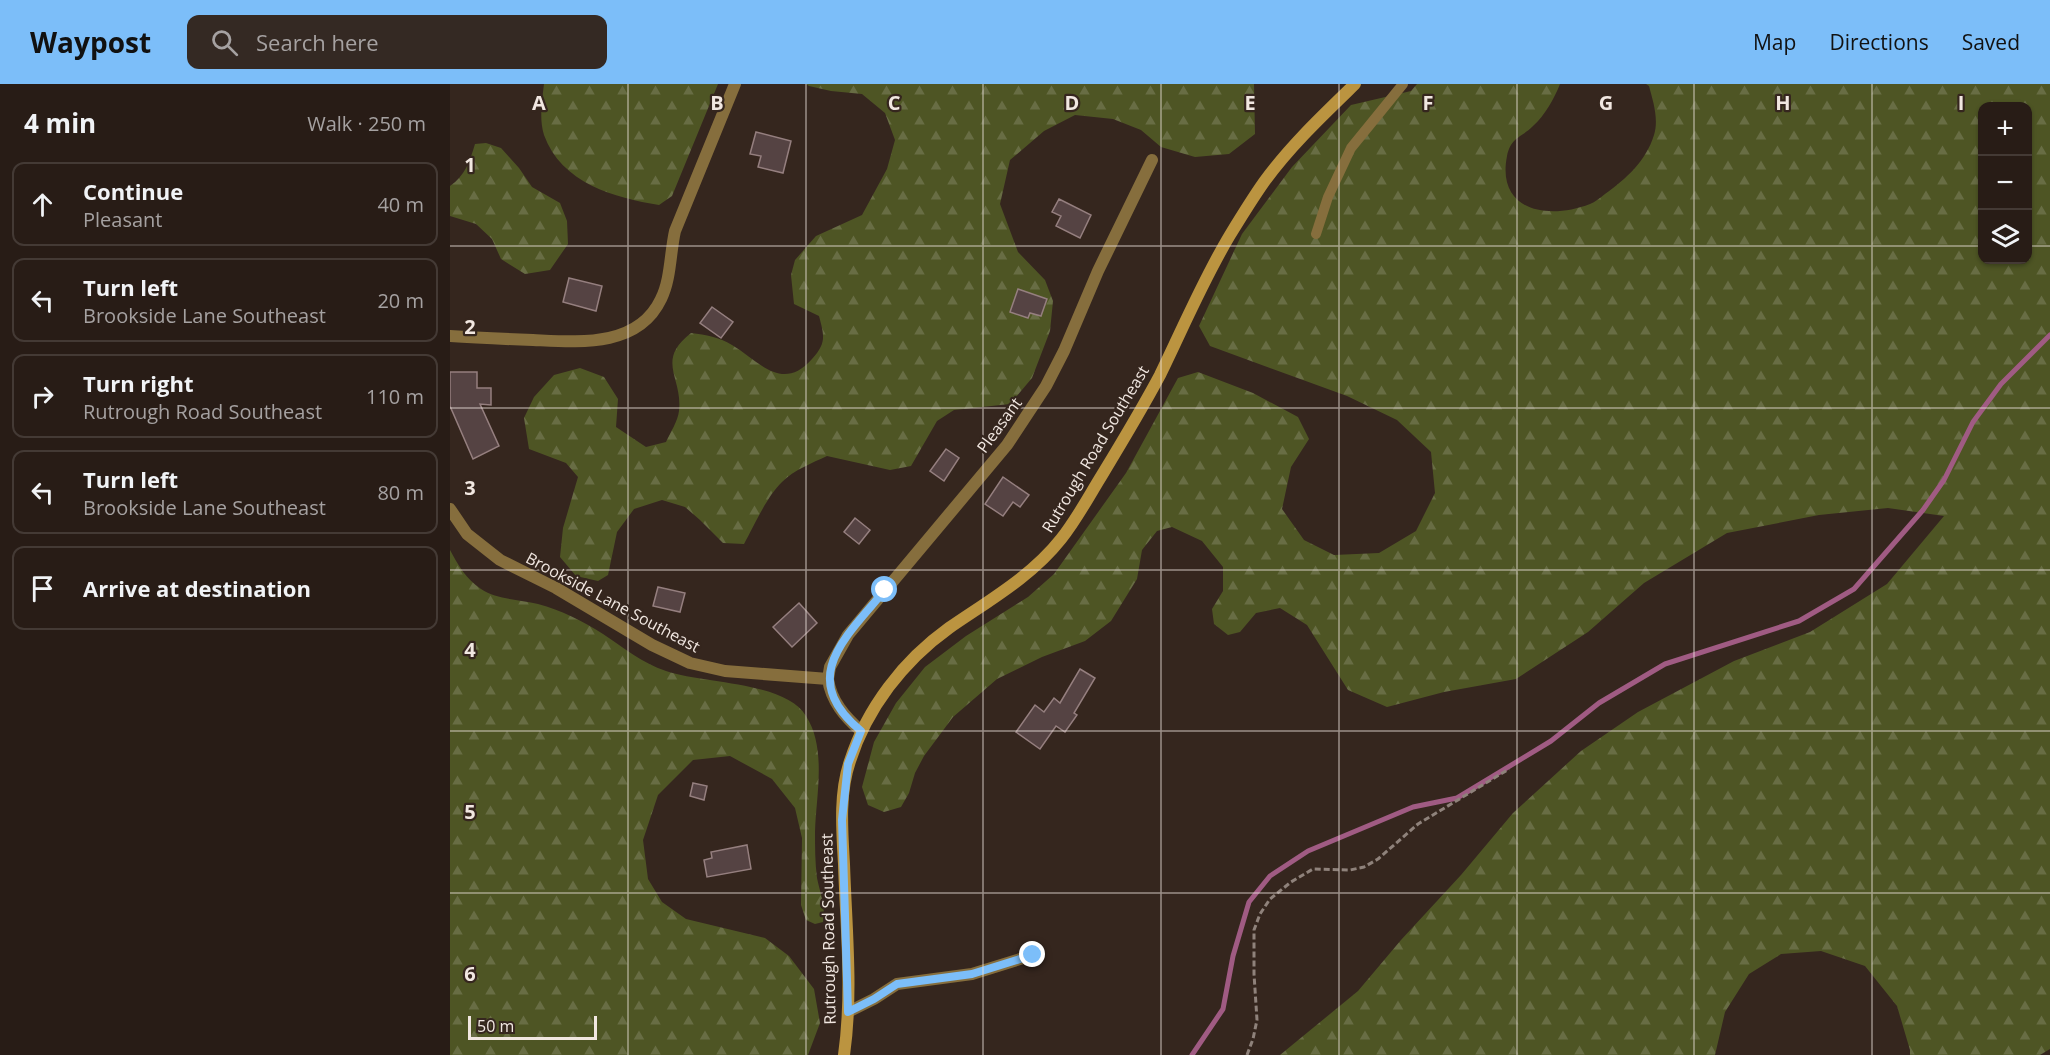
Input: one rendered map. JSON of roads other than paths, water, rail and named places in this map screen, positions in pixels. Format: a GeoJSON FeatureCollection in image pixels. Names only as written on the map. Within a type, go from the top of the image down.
{"type":"FeatureCollection","features":[{"type":"Feature","properties":{"kind":"street"},"geometry":{"type":"LineString","coordinates":[[450,336],[589,342],[608,339],[641,324],[661,300],[675,231],[735,84]]}},
{"type":"Feature","properties":{"kind":"street","name":"Rutrough Road Southeast"},"geometry":{"type":"LineString","coordinates":[[844,1055],[848,1012],[842,820],[848,764],[861,731],[897,676],[914,657],[945,631],[1025,576],[1062,538],[1132,426],[1229,237],[1264,183],[1318,120],[1355,84]]}},
{"type":"Feature","properties":{"kind":"street","name":"Pleasant"},"geometry":{"type":"LineString","coordinates":[[828,679],[830,667],[848,635],[1007,445],[1046,386],[1152,160]]}},
{"type":"Feature","properties":{"kind":"street","name":"Brookside Lane Southeast"},"geometry":{"type":"LineString","coordinates":[[450,509],[467,534],[500,560],[556,588],[652,645],[690,663],[725,671],[828,679]]}},
{"type":"Feature","properties":{"kind":"street"},"geometry":{"type":"LineString","coordinates":[[828,679],[835,702],[851,723],[861,731]]}},
{"type":"Feature","properties":{"kind":"street"},"geometry":{"type":"LineString","coordinates":[[848,1012],[897,984],[972,974],[1033,955]]}},
{"type":"Feature","properties":{"kind":"lane"},"geometry":{"type":"LineString","coordinates":[[1316,234],[1328,197],[1352,148],[1403,84]]}},
{"type":"Feature","properties":{"kind":"waterway"},"geometry":{"type":"LineString","coordinates":[[1192,1055],[1223,1009],[1233,956],[1249,902],[1270,876],[1308,851],[1413,807],[1457,798],[1551,741],[1599,703],[1665,664],[1799,621],[1854,589],[1923,510],[1944,480],[1973,422],[2001,384],[2050,335]]}}]}
